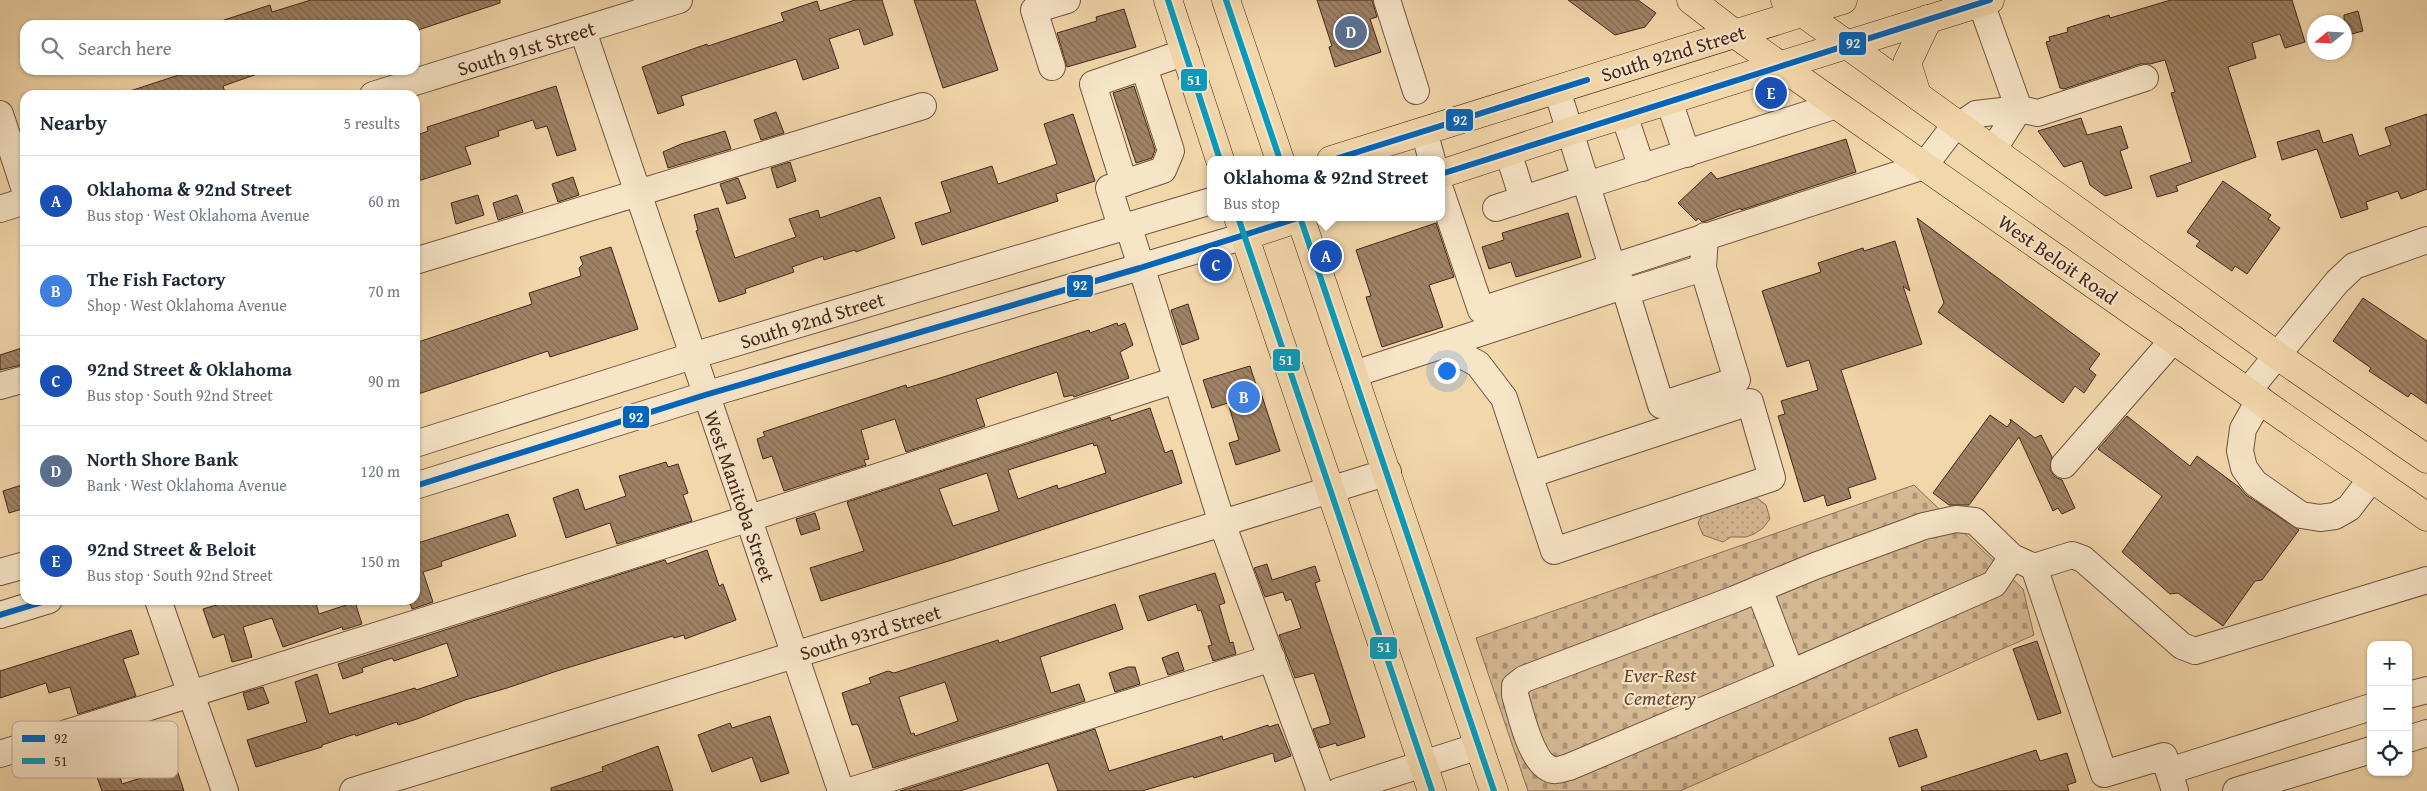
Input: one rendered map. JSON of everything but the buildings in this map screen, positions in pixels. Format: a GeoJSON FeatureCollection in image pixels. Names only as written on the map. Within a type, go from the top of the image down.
{"type":"FeatureCollection","features":[{"type":"Feature","properties":{"kind":"main road"},"geometry":{"type":"LineString","coordinates":[[1168,0],[1219,156]]}},
{"type":"Feature","properties":{"kind":"main road"},"geometry":{"type":"LineString","coordinates":[[1226,0],[1279,156]]}},
{"type":"Feature","properties":{"kind":"main road","name":"West Beloit Road"},"geometry":{"type":"LineString","coordinates":[[1691,0],[1735,34],[2427,517]]}},
{"type":"Feature","properties":{"kind":"main road","name":"South 92nd Street"},"geometry":{"type":"LineString","coordinates":[[1344,156],[1735,34],[1793,6],[1843,0]]}},
{"type":"Feature","properties":{"kind":"main road"},"geometry":{"type":"LineString","coordinates":[[1445,173],[1571,131],[1986,1]]}},
{"type":"Feature","properties":{"kind":"main road"},"geometry":{"type":"LineString","coordinates":[[1793,6],[2278,356],[2427,459]]}},
{"type":"Feature","properties":{"kind":"main road"},"geometry":{"type":"LineString","coordinates":[[1917,95],[1907,63],[1928,19]]}},
{"type":"Feature","properties":{"kind":"main road","name":"South 92nd Street"},"geometry":{"type":"LineString","coordinates":[[1242,227],[1277,221]]}},
{"type":"Feature","properties":{"kind":"main road"},"geometry":{"type":"LineString","coordinates":[[1302,221],[1494,791]]}},
{"type":"Feature","properties":{"kind":"main road"},"geometry":{"type":"LineString","coordinates":[[1242,227],[1432,791]]}},
{"type":"Feature","properties":{"kind":"street","name":"South 91st Street"},"geometry":{"type":"LineString","coordinates":[[389,90],[679,0]]}},
{"type":"Feature","properties":{"kind":"street"},"geometry":{"type":"LineString","coordinates":[[1052,67],[1034,10],[1067,0]]}},
{"type":"Feature","properties":{"kind":"street"},"geometry":{"type":"LineString","coordinates":[[1387,0],[1416,91]]}},
{"type":"Feature","properties":{"kind":"street"},"geometry":{"type":"LineString","coordinates":[[1986,1],[2019,109],[1993,150]]}},
{"type":"Feature","properties":{"kind":"street","name":"West Manitoba Street"},"geometry":{"type":"LineString","coordinates":[[582,31],[841,791]]}},
{"type":"Feature","properties":{"kind":"street"},"geometry":{"type":"LineString","coordinates":[[1124,183],[1093,84],[1186,52]]}},
{"type":"Feature","properties":{"kind":"street"},"geometry":{"type":"LineString","coordinates":[[1144,67],[1171,152],[1163,170],[1109,188],[1140,268],[1222,523],[1320,791]]}},
{"type":"Feature","properties":{"kind":"street"},"geometry":{"type":"LineString","coordinates":[[1354,374],[1443,345],[1620,281],[1705,236],[1924,166],[1958,125],[1976,114],[2019,109],[2038,114],[2145,78]]}},
{"type":"Feature","properties":{"kind":"street"},"geometry":{"type":"LineString","coordinates":[[1557,90],[1661,405],[1737,380],[1704,268],[1705,236]]}},
{"type":"Feature","properties":{"kind":"street"},"geometry":{"type":"LineString","coordinates":[[1669,101],[1686,154]]}},
{"type":"Feature","properties":{"kind":"street"},"geometry":{"type":"LineString","coordinates":[[1496,208],[1523,199],[1642,168],[1837,105]]}},
{"type":"Feature","properties":{"kind":"street"},"geometry":{"type":"LineString","coordinates":[[420,260],[638,195],[923,106]]}},
{"type":"Feature","properties":{"kind":"street"},"geometry":{"type":"LineString","coordinates":[[0,114],[20,175]]}},
{"type":"Feature","properties":{"kind":"street"},"geometry":{"type":"LineString","coordinates":[[1624,115],[1642,168]]}},
{"type":"Feature","properties":{"kind":"street"},"geometry":{"type":"LineString","coordinates":[[1424,131],[1431,156]]}},
{"type":"Feature","properties":{"kind":"street"},"geometry":{"type":"LineString","coordinates":[[1508,152],[1523,199]]}},
{"type":"Feature","properties":{"kind":"street","name":"South 92nd Street"},"geometry":{"type":"LineString","coordinates":[[420,442],[692,356],[1207,202]]}},
{"type":"Feature","properties":{"kind":"street"},"geometry":{"type":"LineString","coordinates":[[0,209],[20,203]]}},
{"type":"Feature","properties":{"kind":"street"},"geometry":{"type":"LineString","coordinates":[[1445,204],[1481,310],[1620,281],[1704,268]]}},
{"type":"Feature","properties":{"kind":"street","name":"South 92nd Street"},"geometry":{"type":"LineString","coordinates":[[420,484],[705,395],[1140,268],[1242,227]]}},
{"type":"Feature","properties":{"kind":"street"},"geometry":{"type":"LineString","coordinates":[[2372,478],[2349,508],[2335,516],[2320,518],[2300,515],[2254,483],[2244,468],[2240,451],[2243,429],[2254,395],[2278,356],[2337,282],[2354,266],[2427,240]]}},
{"type":"Feature","properties":{"kind":"street"},"geometry":{"type":"LineString","coordinates":[[2064,465],[2174,339]]}},
{"type":"Feature","properties":{"kind":"street"},"geometry":{"type":"LineString","coordinates":[[1443,345],[1478,364],[1504,398],[1529,475],[1554,551],[1772,478],[1750,402],[1529,475]]}},
{"type":"Feature","properties":{"kind":"street"},"geometry":{"type":"LineString","coordinates":[[0,386],[20,380]]}},
{"type":"Feature","properties":{"kind":"street"},"geometry":{"type":"LineString","coordinates":[[103,721],[747,518],[1176,380]]}},
{"type":"Feature","properties":{"kind":"street","name":"South 93rd Street"},"geometry":{"type":"LineString","coordinates":[[352,791],[1222,523],[1332,491],[1388,472]]}},
{"type":"Feature","properties":{"kind":"street"},"geometry":{"type":"LineString","coordinates":[[2367,708],[2276,737],[2172,781],[2164,756],[2104,774],[2023,562],[1976,521],[1956,519],[1924,526],[1524,679],[1514,686],[1515,695],[1535,756],[1545,766],[1554,770],[1568,767],[1791,673],[1994,584],[2023,562],[2072,555],[2083,560],[2182,646],[2195,652],[2427,580]]}},
{"type":"Feature","properties":{"kind":"street"},"geometry":{"type":"LineString","coordinates":[[0,572],[20,566]]}},
{"type":"Feature","properties":{"kind":"street"},"geometry":{"type":"LineString","coordinates":[[1759,589],[1791,673]]}},
{"type":"Feature","properties":{"kind":"street"},"geometry":{"type":"LineString","coordinates":[[0,615],[33,605]]}},
{"type":"Feature","properties":{"kind":"street"},"geometry":{"type":"LineString","coordinates":[[160,605],[225,791]]}},
{"type":"Feature","properties":{"kind":"street"},"geometry":{"type":"LineString","coordinates":[[850,791],[1272,658]]}},
{"type":"Feature","properties":{"kind":"street"},"geometry":{"type":"LineString","coordinates":[[2412,694],[2427,690]]}},
{"type":"Feature","properties":{"kind":"street"},"geometry":{"type":"LineString","coordinates":[[2412,738],[2427,733]]}},
{"type":"Feature","properties":{"kind":"street"},"geometry":{"type":"LineString","coordinates":[[2276,737],[2287,776]]}},
{"type":"Feature","properties":{"kind":"street"},"geometry":{"type":"LineString","coordinates":[[1339,791],[1479,746]]}},
{"type":"Feature","properties":{"kind":"street"},"geometry":{"type":"LineString","coordinates":[[0,754],[12,750]]}},
{"type":"Feature","properties":{"kind":"street"},"geometry":{"type":"LineString","coordinates":[[2236,791],[2367,751]]}},
{"type":"Feature","properties":{"kind":"green space","name":"Ever-Rest Cemetery"},"geometry":{"type":"Polygon","coordinates":[[[1914,485],[2023,589],[2034,635],[1680,791],[1528,791],[1476,638],[1914,485]]]}},
{"type":"Feature","properties":{"kind":"green space"},"geometry":{"type":"Polygon","coordinates":[[[1745,498],[1757,498],[1766,505],[1770,519],[1763,528],[1746,537],[1731,537],[1723,542],[1703,535],[1698,523],[1702,515],[1745,498]]]}},
{"type":"Feature","properties":{"kind":"transit line","name":"51"},"geometry":{"type":"LineString","coordinates":[[1168,0],[1219,156]]}},
{"type":"Feature","properties":{"kind":"transit line","name":"51"},"geometry":{"type":"LineString","coordinates":[[1226,0],[1279,156]]}},
{"type":"Feature","properties":{"kind":"transit line","name":"92"},"geometry":{"type":"LineString","coordinates":[[1445,173],[1990,0]]}},
{"type":"Feature","properties":{"kind":"transit line","name":"92"},"geometry":{"type":"LineString","coordinates":[[1345,156],[1587,80]]}},
{"type":"Feature","properties":{"kind":"transit line","name":"51"},"geometry":{"type":"LineString","coordinates":[[1239,221],[1432,791]]}},
{"type":"Feature","properties":{"kind":"transit line","name":"92"},"geometry":{"type":"LineString","coordinates":[[420,484],[705,395],[1140,268],[1288,221]]}},
{"type":"Feature","properties":{"kind":"transit line","name":"51"},"geometry":{"type":"LineString","coordinates":[[1301,221],[1494,791]]}},
{"type":"Feature","properties":{"kind":"transit line","name":"92"},"geometry":{"type":"LineString","coordinates":[[0,615],[33,605]]}},
{"type":"Feature","properties":{"kind":"place","name":"North Shore Bank"},"geometry":{"type":"Point","coordinates":[1351,32]}},
{"type":"Feature","properties":{"kind":"place","name":"92nd Street & Beloit"},"geometry":{"type":"Point","coordinates":[1771,93]}},
{"type":"Feature","properties":{"kind":"place","name":"Oklahoma & 92nd Street"},"geometry":{"type":"Point","coordinates":[1326,256]}},
{"type":"Feature","properties":{"kind":"place","name":"92nd Street & Oklahoma"},"geometry":{"type":"Point","coordinates":[1216,265]}},
{"type":"Feature","properties":{"kind":"place","name":"The Fish Factory"},"geometry":{"type":"Point","coordinates":[1244,397]}}]}
